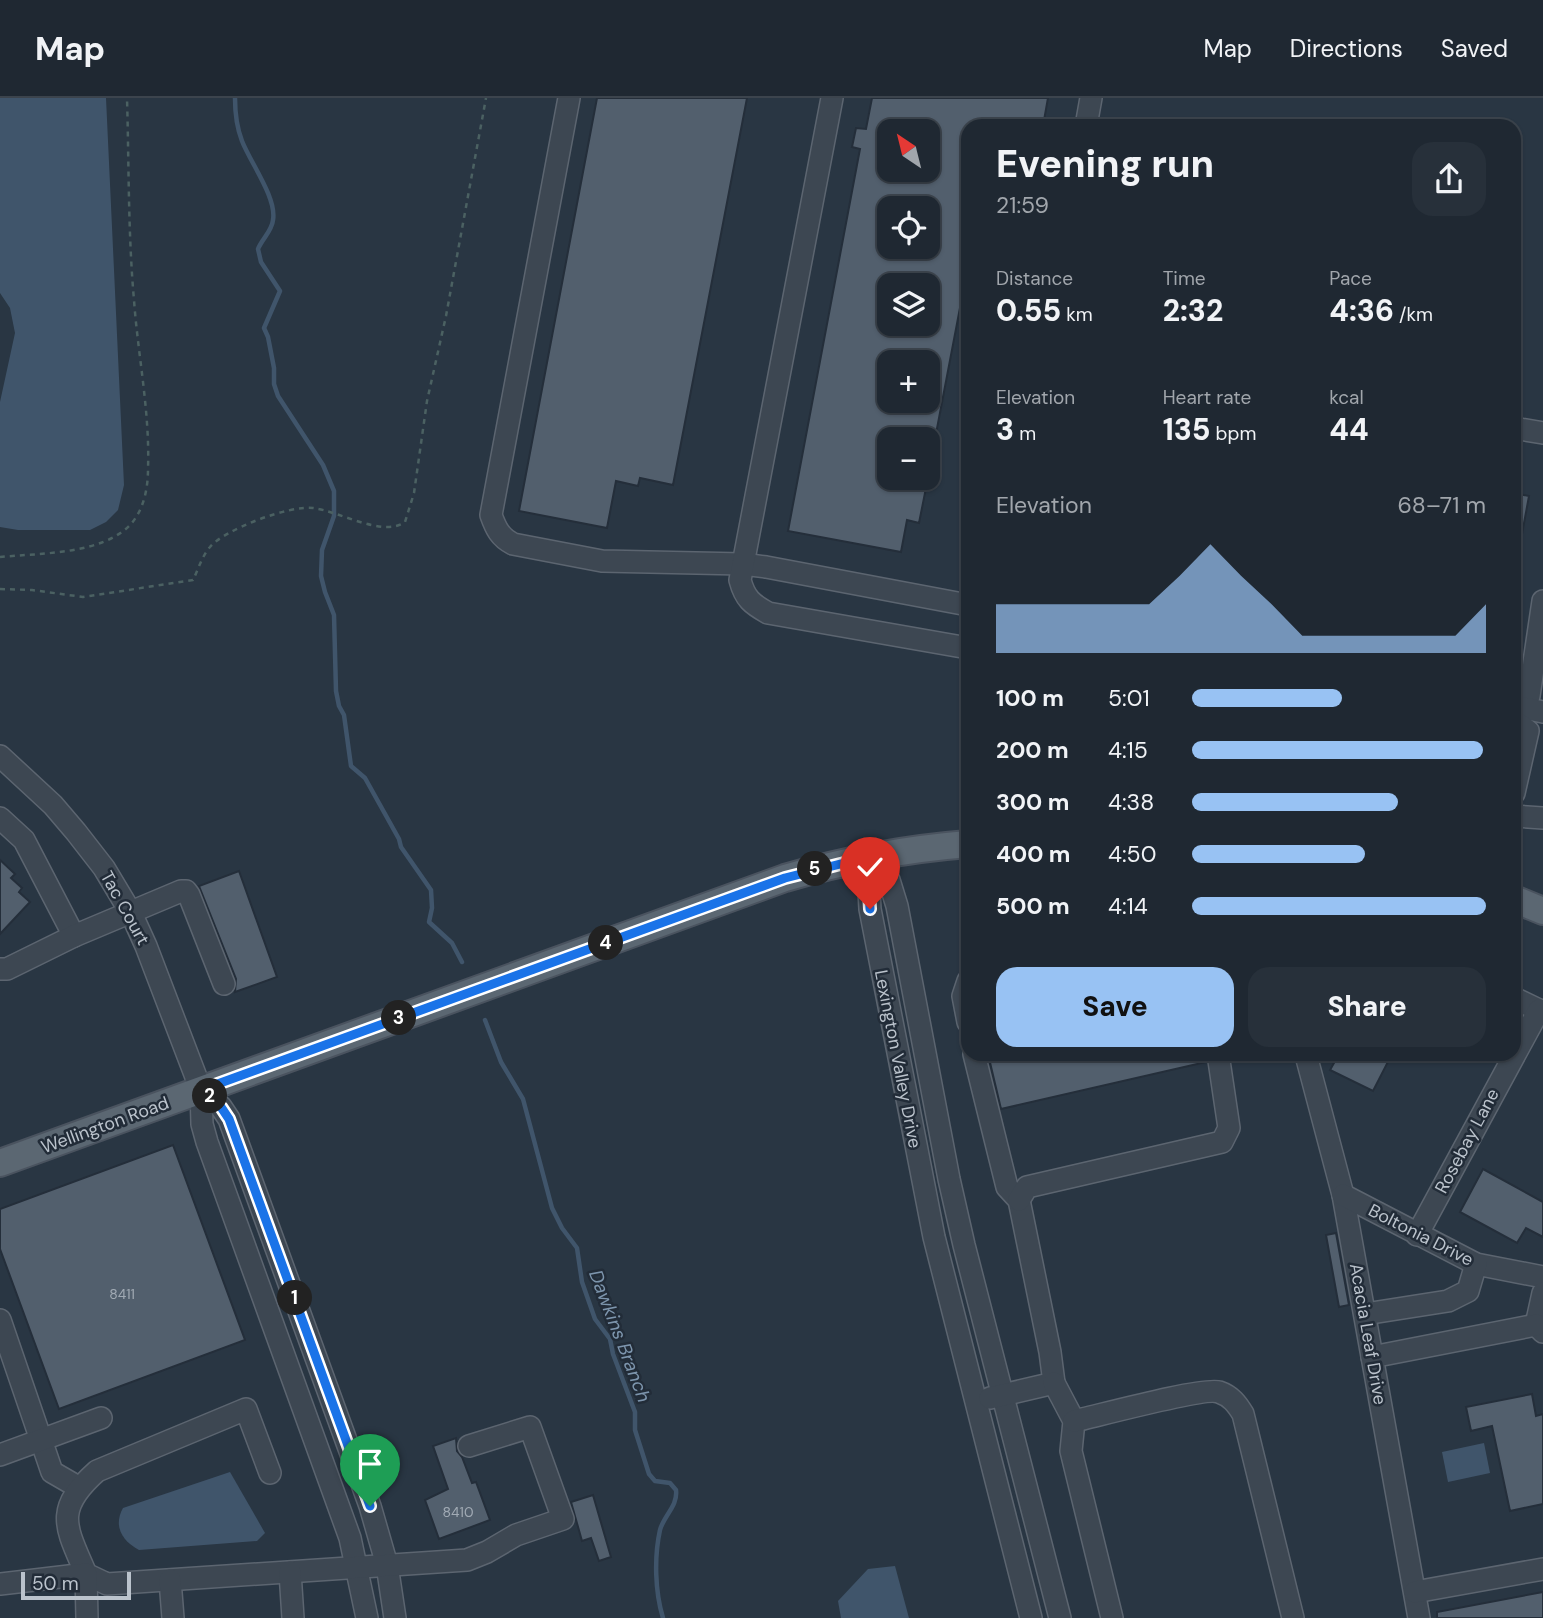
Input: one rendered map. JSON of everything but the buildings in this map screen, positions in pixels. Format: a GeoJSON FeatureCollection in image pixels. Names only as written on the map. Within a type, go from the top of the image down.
{"type":"FeatureCollection","features":[{"type":"Feature","properties":{"kind":"main road","name":"Wellington Road"},"geometry":{"type":"LineString","coordinates":[[0,1163],[785,878],[876,855],[961,845]]}},
{"type":"Feature","properties":{"kind":"main road"},"geometry":{"type":"LineString","coordinates":[[1521,902],[1543,911]]}},
{"type":"Feature","properties":{"kind":"street"},"geometry":{"type":"LineString","coordinates":[[569,98],[491,515],[502,538],[513,544],[602,561],[743,564],[961,604]]}},
{"type":"Feature","properties":{"kind":"street"},"geometry":{"type":"LineString","coordinates":[[832,98],[740,580],[750,603],[768,613],[961,647]]}},
{"type":"Feature","properties":{"kind":"street"},"geometry":{"type":"LineString","coordinates":[[1087,119],[1091,98]]}},
{"type":"Feature","properties":{"kind":"street"},"geometry":{"type":"LineString","coordinates":[[1521,429],[1543,433]]}},
{"type":"Feature","properties":{"kind":"street"},"geometry":{"type":"LineString","coordinates":[[1521,706],[1529,696],[1543,601]]}},
{"type":"Feature","properties":{"kind":"street"},"geometry":{"type":"LineString","coordinates":[[1521,713],[1543,712]]}},
{"type":"Feature","properties":{"kind":"street"},"geometry":{"type":"LineString","coordinates":[[1521,721],[1528,731],[1521,762]]}},
{"type":"Feature","properties":{"kind":"street","name":"Tac Court"},"geometry":{"type":"LineString","coordinates":[[0,756],[53,805],[104,869],[131,914],[151,958],[201,1090]]}},
{"type":"Feature","properties":{"kind":"street"},"geometry":{"type":"LineString","coordinates":[[1521,817],[1543,818]]}},
{"type":"Feature","properties":{"kind":"street"},"geometry":{"type":"LineString","coordinates":[[0,818],[24,840],[74,936]]}},
{"type":"Feature","properties":{"kind":"street","name":"Lexington Valley Drive"},"geometry":{"type":"LineString","coordinates":[[876,855],[897,906],[949,1180],[1001,1395],[1060,1618]]}},
{"type":"Feature","properties":{"kind":"street","name":"Lexington Valley Drive"},"geometry":{"type":"LineString","coordinates":[[876,855],[869,891],[870,909],[920,1174],[1031,1618]]}},
{"type":"Feature","properties":{"kind":"street"},"geometry":{"type":"LineString","coordinates":[[0,969],[186,891],[224,984]]}},
{"type":"Feature","properties":{"kind":"street"},"geometry":{"type":"LineString","coordinates":[[1521,1001],[1541,1011]]}},
{"type":"Feature","properties":{"kind":"street","name":"Rosebay Lane"},"geometry":{"type":"LineString","coordinates":[[1521,1047],[1541,1011]]}},
{"type":"Feature","properties":{"kind":"street"},"geometry":{"type":"LineString","coordinates":[[976,1061],[1007,1187],[1019,1200],[1054,1383],[1074,1421],[1071,1451],[1112,1618]]}},
{"type":"Feature","properties":{"kind":"street"},"geometry":{"type":"LineString","coordinates":[[1019,1200],[1027,1188],[1222,1142],[1229,1128],[1219,1061]]}},
{"type":"Feature","properties":{"kind":"street","name":"Acacia Leaf Drive"},"geometry":{"type":"LineString","coordinates":[[1308,1061],[1343,1195],[1419,1618]]}},
{"type":"Feature","properties":{"kind":"street","name":"Rosebay Lane"},"geometry":{"type":"LineString","coordinates":[[1417,1235],[1513,1061]]}},
{"type":"Feature","properties":{"kind":"street"},"geometry":{"type":"LineString","coordinates":[[201,1090],[221,1107],[229,1119],[362,1481],[387,1565],[395,1618]]}},
{"type":"Feature","properties":{"kind":"street"},"geometry":{"type":"LineString","coordinates":[[201,1090],[202,1124],[207,1142],[350,1538],[367,1618]]}},
{"type":"Feature","properties":{"kind":"street","name":"Boltonia Drive"},"geometry":{"type":"LineString","coordinates":[[1343,1195],[1476,1264],[1543,1277]]}},
{"type":"Feature","properties":{"kind":"street"},"geometry":{"type":"LineString","coordinates":[[1364,1314],[1448,1301],[1468,1291],[1476,1264]]}},
{"type":"Feature","properties":{"kind":"street"},"geometry":{"type":"LineString","coordinates":[[1372,1357],[1539,1328],[1543,1293]]}},
{"type":"Feature","properties":{"kind":"street"},"geometry":{"type":"LineString","coordinates":[[0,1320],[52,1472],[78,1487]]}},
{"type":"Feature","properties":{"kind":"street"},"geometry":{"type":"LineString","coordinates":[[975,1402],[1054,1383]]}},
{"type":"Feature","properties":{"kind":"street"},"geometry":{"type":"LineString","coordinates":[[1074,1421],[1195,1393],[1217,1391],[1235,1401],[1243,1414],[1293,1618]]}},
{"type":"Feature","properties":{"kind":"street"},"geometry":{"type":"LineString","coordinates":[[87,1618],[86,1574],[67,1531],[66,1512],[78,1487],[97,1471],[246,1409],[271,1473]]}},
{"type":"Feature","properties":{"kind":"street"},"geometry":{"type":"LineString","coordinates":[[0,1455],[101,1418]]}},
{"type":"Feature","properties":{"kind":"street"},"geometry":{"type":"LineString","coordinates":[[0,1584],[86,1574],[107,1584],[467,1560],[516,1535],[563,1519],[530,1427],[469,1446]]}},
{"type":"Feature","properties":{"kind":"street"},"geometry":{"type":"LineString","coordinates":[[1415,1592],[1543,1569]]}},
{"type":"Feature","properties":{"kind":"street"},"geometry":{"type":"LineString","coordinates":[[290,1572],[293,1618]]}},
{"type":"Feature","properties":{"kind":"street"},"geometry":{"type":"LineString","coordinates":[[170,1580],[173,1618]]}},
{"type":"Feature","properties":{"kind":"path"},"geometry":{"type":"LineString","coordinates":[[0,557],[56,552],[106,541],[130,525],[145,496],[148,442],[134,299],[127,98]]}},
{"type":"Feature","properties":{"kind":"path"},"geometry":{"type":"LineString","coordinates":[[0,589],[83,597],[193,580],[207,551],[225,535],[290,509],[327,511],[394,528],[405,522],[414,493],[427,401],[446,316],[486,98]]}},
{"type":"Feature","properties":{"kind":"water"},"geometry":{"type":"Polygon","coordinates":[[[0,98],[106,98],[124,485],[118,510],[106,522],[90,530],[18,530],[0,527],[0,402],[15,333],[10,308],[0,293],[0,98]]]}},
{"type":"Feature","properties":{"kind":"water"},"geometry":{"type":"Polygon","coordinates":[[[1484,1443],[1490,1473],[1448,1482],[1442,1452],[1484,1443]]]}},
{"type":"Feature","properties":{"kind":"water"},"geometry":{"type":"Polygon","coordinates":[[[230,1472],[265,1533],[257,1541],[139,1550],[124,1538],[119,1527],[123,1508],[230,1472]]]}},
{"type":"Feature","properties":{"kind":"water"},"geometry":{"type":"Polygon","coordinates":[[[895,1566],[909,1618],[841,1618],[838,1601],[868,1569],[895,1566]]]}},
{"type":"Feature","properties":{"kind":"waterway","name":"Dawkins Branch"},"geometry":{"type":"LineString","coordinates":[[235,98],[240,136],[267,191],[273,211],[271,228],[258,249],[261,262],[280,291],[264,328],[274,368],[274,384],[278,396],[323,465],[334,491],[334,516],[322,550],[321,576],[334,615],[336,691],[344,715],[351,766],[365,778],[401,847],[431,890],[432,908],[429,922],[452,943],[462,962]]}},
{"type":"Feature","properties":{"kind":"waterway","name":"Dawkins Branch"},"geometry":{"type":"LineString","coordinates":[[485,1020],[501,1062],[523,1099],[552,1208],[562,1228],[577,1248],[582,1282],[595,1319],[610,1339],[635,1412],[635,1430],[649,1474],[655,1481],[670,1483],[676,1490],[675,1501],[660,1530],[657,1551],[657,1586],[663,1618]]}},
{"type":"Feature","properties":{"kind":"route"},"geometry":{"type":"LineString","coordinates":[[370,1506],[229,1119],[221,1107],[201,1090],[785,878],[876,855],[871,872],[870,909]]}}]}
